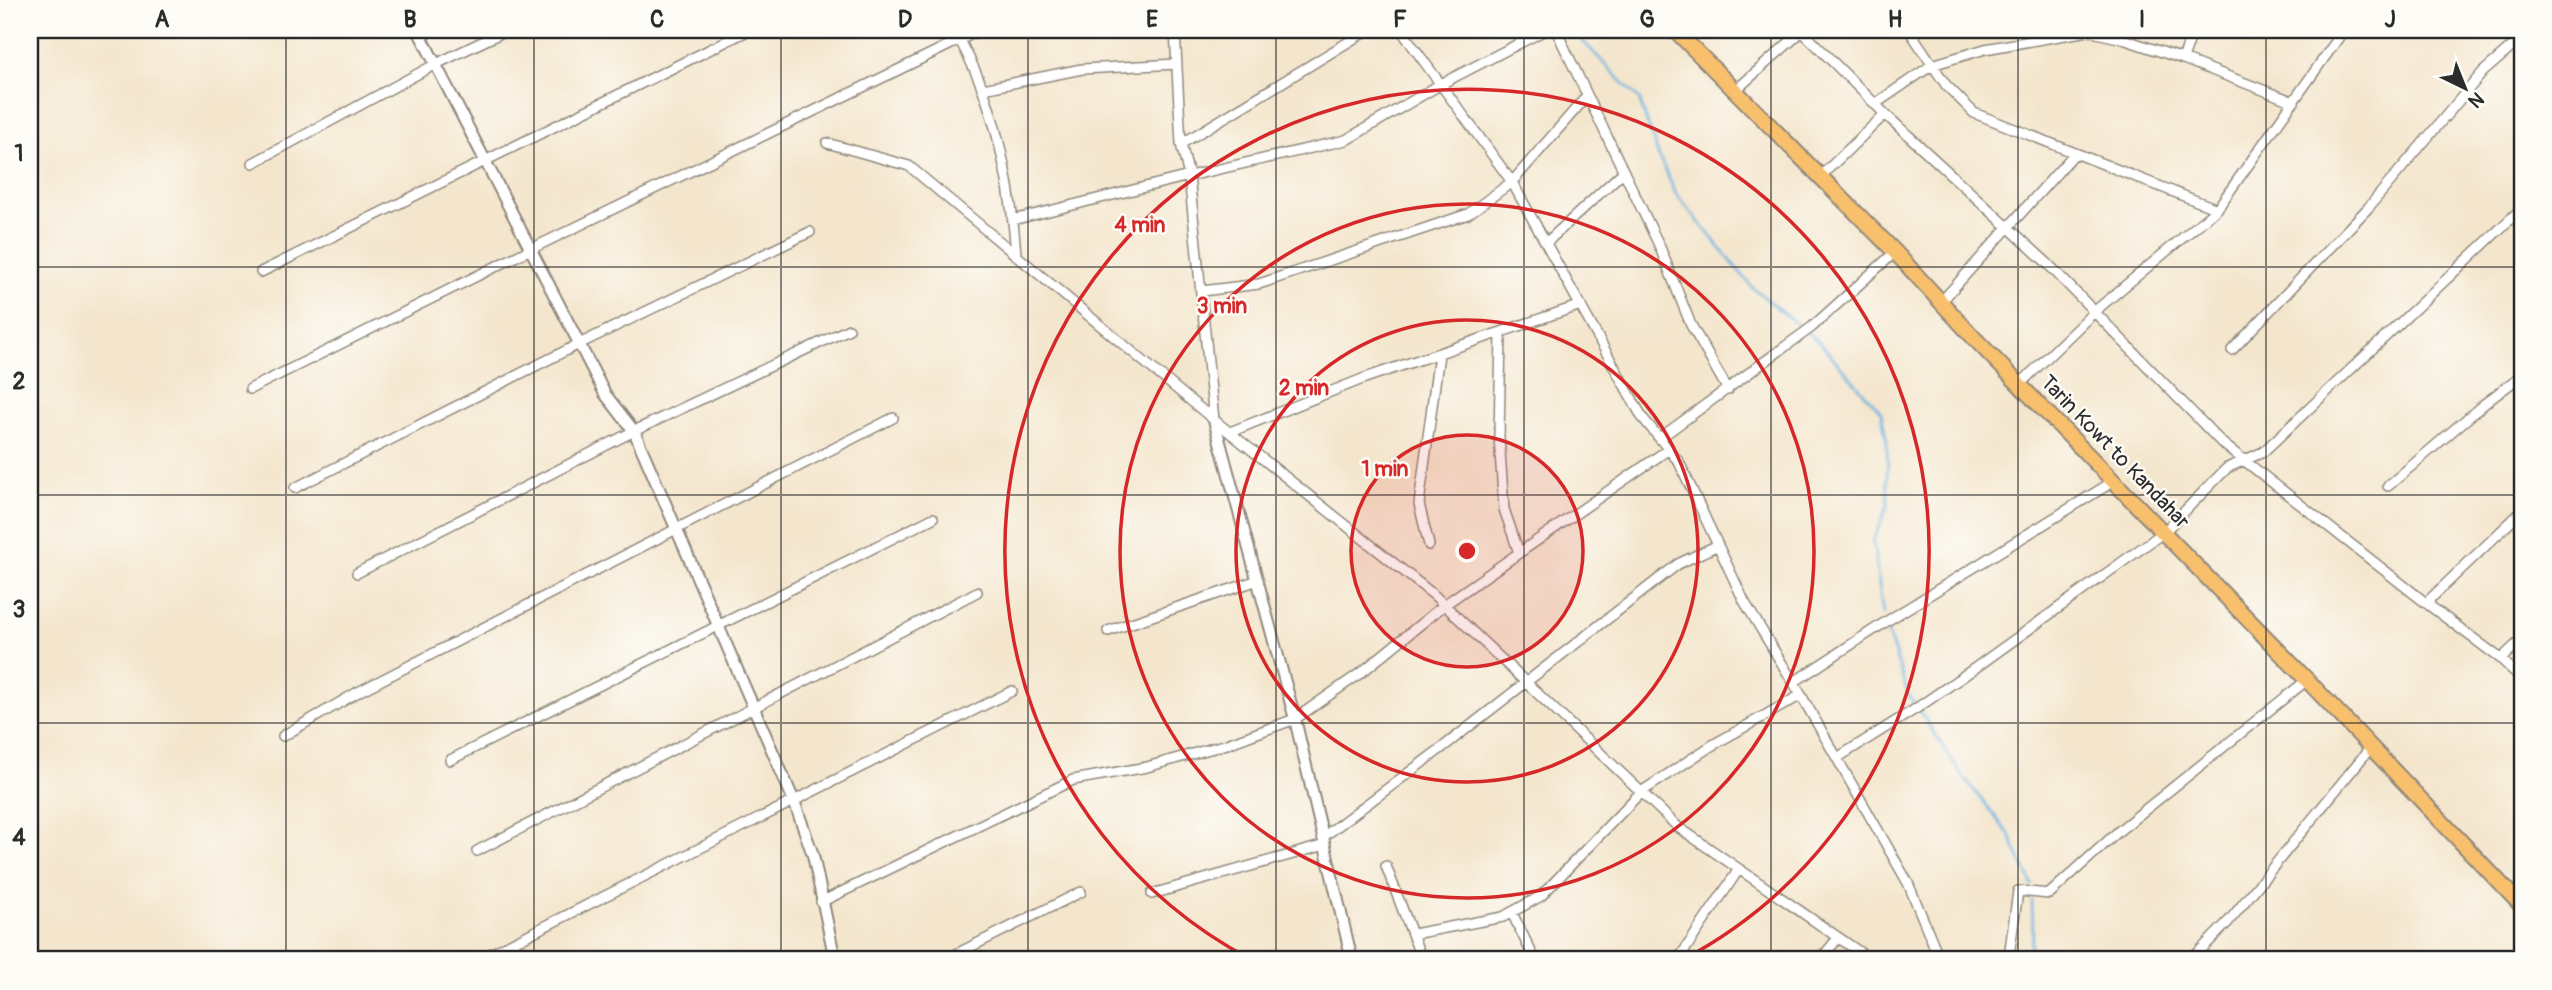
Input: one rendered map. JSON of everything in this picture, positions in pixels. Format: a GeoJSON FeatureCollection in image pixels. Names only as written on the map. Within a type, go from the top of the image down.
{"type":"FeatureCollection","features":[{"type":"Feature","properties":{"kind":"main road","name":"Tarin Kowt to Kandahar"},"geometry":{"type":"LineString","coordinates":[[1675,30],[1821,176],[2308,680],[2522,906]]}},
{"type":"Feature","properties":{"kind":"street"},"geometry":{"type":"LineString","coordinates":[[418,30],[605,394],[634,431],[794,801],[813,855],[835,960]]}},
{"type":"Feature","properties":{"kind":"street"},"geometry":{"type":"LineString","coordinates":[[253,163],[436,64],[507,30]]}},
{"type":"Feature","properties":{"kind":"street"},"geometry":{"type":"LineString","coordinates":[[261,272],[749,30]]}},
{"type":"Feature","properties":{"kind":"street"},"geometry":{"type":"LineString","coordinates":[[250,389],[980,30]]}},
{"type":"Feature","properties":{"kind":"street"},"geometry":{"type":"LineString","coordinates":[[1175,30],[1181,144],[1189,176],[1213,420],[1295,719],[1352,960]]}},
{"type":"Feature","properties":{"kind":"street"},"geometry":{"type":"LineString","coordinates":[[1181,144],[1368,30]]}},
{"type":"Feature","properties":{"kind":"street"},"geometry":{"type":"LineString","coordinates":[[1401,30],[1512,182],[1642,417],[1679,462],[1744,601],[1794,682],[1908,883],[1940,960]]}},
{"type":"Feature","properties":{"kind":"street"},"geometry":{"type":"LineString","coordinates":[[1013,220],[1346,140],[1441,84],[1545,30]]}},
{"type":"Feature","properties":{"kind":"street"},"geometry":{"type":"LineString","coordinates":[[1556,30],[1659,245],[1691,325],[1728,390]]}},
{"type":"Feature","properties":{"kind":"street"},"geometry":{"type":"LineString","coordinates":[[1735,90],[1801,30],[1885,114],[2095,311],[2242,460],[2501,659],[2522,679]]}},
{"type":"Feature","properties":{"kind":"street"},"geometry":{"type":"LineString","coordinates":[[1909,30],[1946,85],[1975,113],[2217,209]]}},
{"type":"Feature","properties":{"kind":"street"},"geometry":{"type":"LineString","coordinates":[[2183,59],[2193,30]]}},
{"type":"Feature","properties":{"kind":"street"},"geometry":{"type":"LineString","coordinates":[[2020,384],[2095,311],[2217,209],[2344,30]]}},
{"type":"Feature","properties":{"kind":"street"},"geometry":{"type":"LineString","coordinates":[[1875,104],[1933,65],[1985,49],[2088,31],[2183,59],[2294,102]]}},
{"type":"Feature","properties":{"kind":"street"},"geometry":{"type":"LineString","coordinates":[[2232,350],[2368,208],[2483,72],[2522,38]]}},
{"type":"Feature","properties":{"kind":"street"},"geometry":{"type":"LineString","coordinates":[[960,40],[983,89],[1000,146],[1016,254]]}},
{"type":"Feature","properties":{"kind":"street"},"geometry":{"type":"LineString","coordinates":[[983,89],[1082,69],[1177,64]]}},
{"type":"Feature","properties":{"kind":"street"},"geometry":{"type":"LineString","coordinates":[[1202,291],[1259,285],[1468,214],[1512,182],[1587,96]]}},
{"type":"Feature","properties":{"kind":"street"},"geometry":{"type":"LineString","coordinates":[[1821,176],[1885,114]]}},
{"type":"Feature","properties":{"kind":"street"},"geometry":{"type":"LineString","coordinates":[[827,142],[909,166],[1213,420],[1444,605],[1678,827],[1871,960]]}},
{"type":"Feature","properties":{"kind":"street"},"geometry":{"type":"LineString","coordinates":[[1941,302],[2075,153]]}},
{"type":"Feature","properties":{"kind":"street"},"geometry":{"type":"LineString","coordinates":[[1547,242],[1623,172]]}},
{"type":"Feature","properties":{"kind":"street"},"geometry":{"type":"LineString","coordinates":[[1837,758],[1937,694],[2164,532],[2227,468],[2263,452],[2522,208]]}},
{"type":"Feature","properties":{"kind":"street"},"geometry":{"type":"LineString","coordinates":[[295,488],[579,344],[810,232]]}},
{"type":"Feature","properties":{"kind":"street"},"geometry":{"type":"LineString","coordinates":[[1660,438],[1812,327],[1895,253]]}},
{"type":"Feature","properties":{"kind":"street"},"geometry":{"type":"LineString","coordinates":[[1230,432],[1365,378],[1581,305]]}},
{"type":"Feature","properties":{"kind":"street"},"geometry":{"type":"LineString","coordinates":[[357,573],[634,431],[849,329]]}},
{"type":"Feature","properties":{"kind":"street"},"geometry":{"type":"LineString","coordinates":[[1501,334],[1499,437],[1504,509],[1519,553]]}},
{"type":"Feature","properties":{"kind":"street"},"geometry":{"type":"LineString","coordinates":[[1429,545],[1419,504],[1439,354]]}},
{"type":"Feature","properties":{"kind":"street"},"geometry":{"type":"LineString","coordinates":[[2388,486],[2522,375]]}},
{"type":"Feature","properties":{"kind":"street"},"geometry":{"type":"LineString","coordinates":[[283,736],[358,692],[893,418]]}},
{"type":"Feature","properties":{"kind":"street"},"geometry":{"type":"LineString","coordinates":[[821,902],[1073,780],[1147,766],[1227,744],[1295,719],[1362,672],[1444,605],[1669,449]]}},
{"type":"Feature","properties":{"kind":"street"},"geometry":{"type":"LineString","coordinates":[[1794,682],[1886,621],[2114,481]]}},
{"type":"Feature","properties":{"kind":"street"},"geometry":{"type":"LineString","coordinates":[[2426,603],[2522,511]]}},
{"type":"Feature","properties":{"kind":"street"},"geometry":{"type":"LineString","coordinates":[[450,760],[933,518]]}},
{"type":"Feature","properties":{"kind":"street"},"geometry":{"type":"LineString","coordinates":[[1152,894],[1324,841],[1678,564],[1718,545]]}},
{"type":"Feature","properties":{"kind":"street"},"geometry":{"type":"LineString","coordinates":[[1108,631],[1258,580]]}},
{"type":"Feature","properties":{"kind":"street"},"geometry":{"type":"LineString","coordinates":[[477,851],[977,592]]}},
{"type":"Feature","properties":{"kind":"street"},"geometry":{"type":"LineString","coordinates":[[2501,659],[2522,639]]}},
{"type":"Feature","properties":{"kind":"street"},"geometry":{"type":"LineString","coordinates":[[2010,949],[2018,891],[2049,894],[2120,830],[2308,680]]}},
{"type":"Feature","properties":{"kind":"street"},"geometry":{"type":"LineString","coordinates":[[478,960],[1012,691]]}},
{"type":"Feature","properties":{"kind":"street"},"geometry":{"type":"LineString","coordinates":[[1413,934],[1503,917],[1541,897],[1641,792],[1711,746],[1801,695]]}},
{"type":"Feature","properties":{"kind":"street"},"geometry":{"type":"LineString","coordinates":[[2192,960],[2229,921],[2371,747]]}},
{"type":"Feature","properties":{"kind":"street"},"geometry":{"type":"LineString","coordinates":[[1386,866],[1422,960]]}},
{"type":"Feature","properties":{"kind":"street"},"geometry":{"type":"LineString","coordinates":[[1678,960],[1739,869]]}},
{"type":"Feature","properties":{"kind":"street"},"geometry":{"type":"LineString","coordinates":[[944,960],[1081,892]]}},
{"type":"Feature","properties":{"kind":"street"},"geometry":{"type":"LineString","coordinates":[[1512,913],[1535,960]]}},
{"type":"Feature","properties":{"kind":"street"},"geometry":{"type":"LineString","coordinates":[[1820,960],[1838,938]]}},
{"type":"Feature","properties":{"kind":"waterway"},"geometry":{"type":"LineString","coordinates":[[1572,30],[1639,99],[1659,157],[1676,194],[1752,287],[1821,344],[1881,412],[1887,441],[1888,505],[1873,541],[1883,614]]}},
{"type":"Feature","properties":{"kind":"waterway"},"geometry":{"type":"LineString","coordinates":[[1887,630],[1908,694],[1964,778],[2009,834],[2032,885]]}},
{"type":"Feature","properties":{"kind":"waterway"},"geometry":{"type":"LineString","coordinates":[[2028,960],[2033,934],[2032,901]]}}]}
